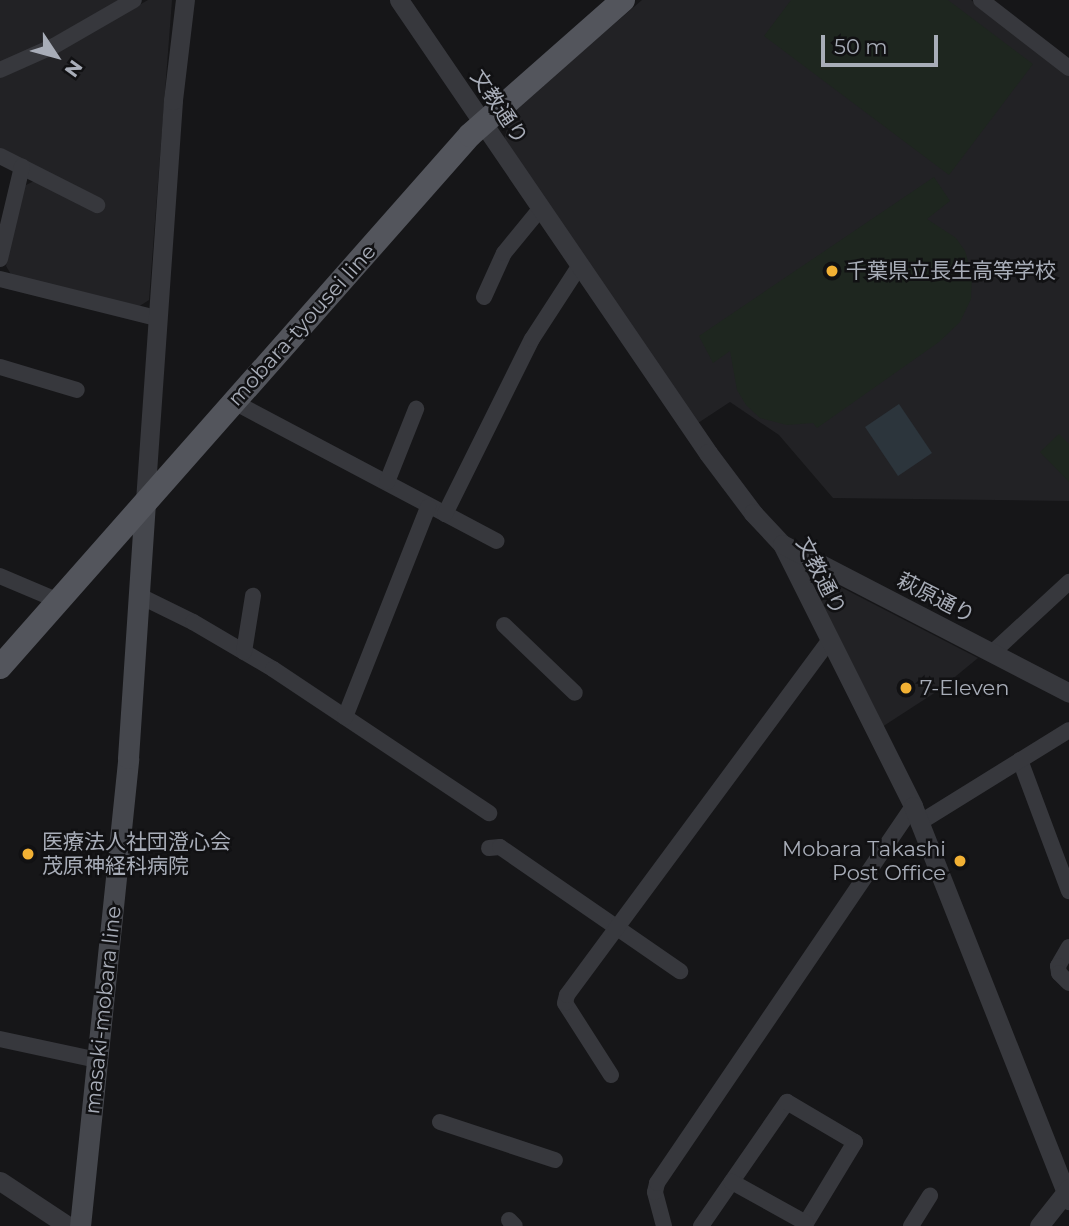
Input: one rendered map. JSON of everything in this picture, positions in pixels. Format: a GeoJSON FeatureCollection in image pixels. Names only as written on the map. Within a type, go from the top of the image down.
{"type":"FeatureCollection","features":[{"type":"Feature","properties":{"kind":"main road","name":"mobara-tyousei line"},"geometry":{"type":"LineString","coordinates":[[0,667],[482,123],[623,0]]}},
{"type":"Feature","properties":{"kind":"main road","name":"masaki-mobara line"},"geometry":{"type":"LineString","coordinates":[[80,1226],[121,836],[145,501]]}},
{"type":"Feature","properties":{"kind":"street"},"geometry":{"type":"LineString","coordinates":[[0,70],[54,46],[134,0]]}},
{"type":"Feature","properties":{"kind":"street"},"geometry":{"type":"LineString","coordinates":[[145,501],[173,100],[185,0]]}},
{"type":"Feature","properties":{"kind":"street","name":"文教通り"},"geometry":{"type":"LineString","coordinates":[[398,0],[708,453],[753,513],[782,544],[916,815],[1068,1194]]}},
{"type":"Feature","properties":{"kind":"street"},"geometry":{"type":"LineString","coordinates":[[981,0],[1069,68]]}},
{"type":"Feature","properties":{"kind":"street"},"geometry":{"type":"LineString","coordinates":[[0,156],[97,205]]}},
{"type":"Feature","properties":{"kind":"street"},"geometry":{"type":"LineString","coordinates":[[0,259],[22,167]]}},
{"type":"Feature","properties":{"kind":"street"},"geometry":{"type":"LineString","coordinates":[[484,297],[504,253],[541,208]]}},
{"type":"Feature","properties":{"kind":"street"},"geometry":{"type":"LineString","coordinates":[[445,514],[532,339],[580,265]]}},
{"type":"Feature","properties":{"kind":"street"},"geometry":{"type":"LineString","coordinates":[[0,279],[157,318]]}},
{"type":"Feature","properties":{"kind":"street"},"geometry":{"type":"LineString","coordinates":[[0,367],[77,390]]}},
{"type":"Feature","properties":{"kind":"street"},"geometry":{"type":"LineString","coordinates":[[234,402],[496,541]]}},
{"type":"Feature","properties":{"kind":"street"},"geometry":{"type":"LineString","coordinates":[[387,482],[416,409]]}},
{"type":"Feature","properties":{"kind":"street"},"geometry":{"type":"LineString","coordinates":[[345,717],[428,507]]}},
{"type":"Feature","properties":{"kind":"street","name":"萩原通り"},"geometry":{"type":"LineString","coordinates":[[782,544],[1069,693]]}},
{"type":"Feature","properties":{"kind":"street"},"geometry":{"type":"LineString","coordinates":[[0,576],[59,601]]}},
{"type":"Feature","properties":{"kind":"street"},"geometry":{"type":"LineString","coordinates":[[992,653],[1069,582]]}},
{"type":"Feature","properties":{"kind":"street"},"geometry":{"type":"LineString","coordinates":[[139,596],[244,652],[489,813]]}},
{"type":"Feature","properties":{"kind":"street"},"geometry":{"type":"LineString","coordinates":[[244,652],[253,596]]}},
{"type":"Feature","properties":{"kind":"street"},"geometry":{"type":"LineString","coordinates":[[505,625],[575,693]]}},
{"type":"Feature","properties":{"kind":"street"},"geometry":{"type":"LineString","coordinates":[[611,1075],[565,999],[829,641]]}},
{"type":"Feature","properties":{"kind":"street"},"geometry":{"type":"LineString","coordinates":[[664,1226],[654,1192],[657,1183],[916,815],[1020,760],[1069,730]]}},
{"type":"Feature","properties":{"kind":"street"},"geometry":{"type":"LineString","coordinates":[[1020,760],[1069,891]]}},
{"type":"Feature","properties":{"kind":"street"},"geometry":{"type":"LineString","coordinates":[[489,848],[500,847],[680,971]]}},
{"type":"Feature","properties":{"kind":"street"},"geometry":{"type":"LineString","coordinates":[[1069,947],[1058,966],[1059,973],[1069,983]]}},
{"type":"Feature","properties":{"kind":"street"},"geometry":{"type":"LineString","coordinates":[[0,1039],[97,1060]]}},
{"type":"Feature","properties":{"kind":"street"},"geometry":{"type":"LineString","coordinates":[[701,1226],[788,1102],[855,1142],[806,1223],[732,1182]]}},
{"type":"Feature","properties":{"kind":"street"},"geometry":{"type":"LineString","coordinates":[[440,1122],[555,1160]]}},
{"type":"Feature","properties":{"kind":"street"},"geometry":{"type":"LineString","coordinates":[[0,1181],[68,1226]]}},
{"type":"Feature","properties":{"kind":"street"},"geometry":{"type":"LineString","coordinates":[[1039,1226],[1068,1194]]}},
{"type":"Feature","properties":{"kind":"street"},"geometry":{"type":"LineString","coordinates":[[911,1226],[930,1195]]}},
{"type":"Feature","properties":{"kind":"shaded area"},"geometry":{"type":"Polygon","coordinates":[[[0,0],[121,0],[49,40],[0,63],[0,0]]]}},
{"type":"Feature","properties":{"kind":"shaded area"},"geometry":{"type":"Polygon","coordinates":[[[148,0],[172,0],[149,300],[138,307],[12,276],[6,266],[24,186],[34,181],[0,148],[0,78],[53,54],[148,0]]]}},
{"type":"Feature","properties":{"kind":"shaded area","name":"千葉県立長生高等学校"},"geometry":{"type":"Polygon","coordinates":[[[642,0],[971,0],[1069,76],[1069,501],[833,498],[779,435],[730,402],[698,423],[504,140],[511,113],[642,0]]]}},
{"type":"Feature","properties":{"kind":"shaded area"},"geometry":{"type":"Polygon","coordinates":[[[791,0],[948,0],[1033,64],[949,175],[764,36],[791,0]]]}},
{"type":"Feature","properties":{"kind":"shaded area"},"geometry":{"type":"Polygon","coordinates":[[[934,177],[950,201],[927,219],[956,238],[965,251],[972,275],[971,299],[960,322],[939,342],[817,428],[813,423],[787,425],[760,418],[746,405],[737,390],[730,351],[713,363],[699,336],[934,177]]]}},
{"type":"Feature","properties":{"kind":"shaded area"},"geometry":{"type":"Polygon","coordinates":[[[899,404],[932,453],[898,476],[865,427],[899,404]]]}},
{"type":"Feature","properties":{"kind":"shaded area"},"geometry":{"type":"Polygon","coordinates":[[[1059,434],[1069,444],[1069,482],[1040,452],[1059,434]]]}},
{"type":"Feature","properties":{"kind":"shaded area"},"geometry":{"type":"Polygon","coordinates":[[[827,580],[978,658],[939,690],[882,727],[815,592],[827,580]]]}},
{"type":"Feature","properties":{"kind":"place","name":"千葉県立長生高等学校"},"geometry":{"type":"Point","coordinates":[832,271]}},
{"type":"Feature","properties":{"kind":"place","name":"7-Eleven"},"geometry":{"type":"Point","coordinates":[906,688]}},
{"type":"Feature","properties":{"kind":"place","name":"医療法人社団澄心会 茂原神経科病院"},"geometry":{"type":"Point","coordinates":[28,854]}},
{"type":"Feature","properties":{"kind":"place","name":"Mobara Takashi Post Office"},"geometry":{"type":"Point","coordinates":[960,861]}}]}
